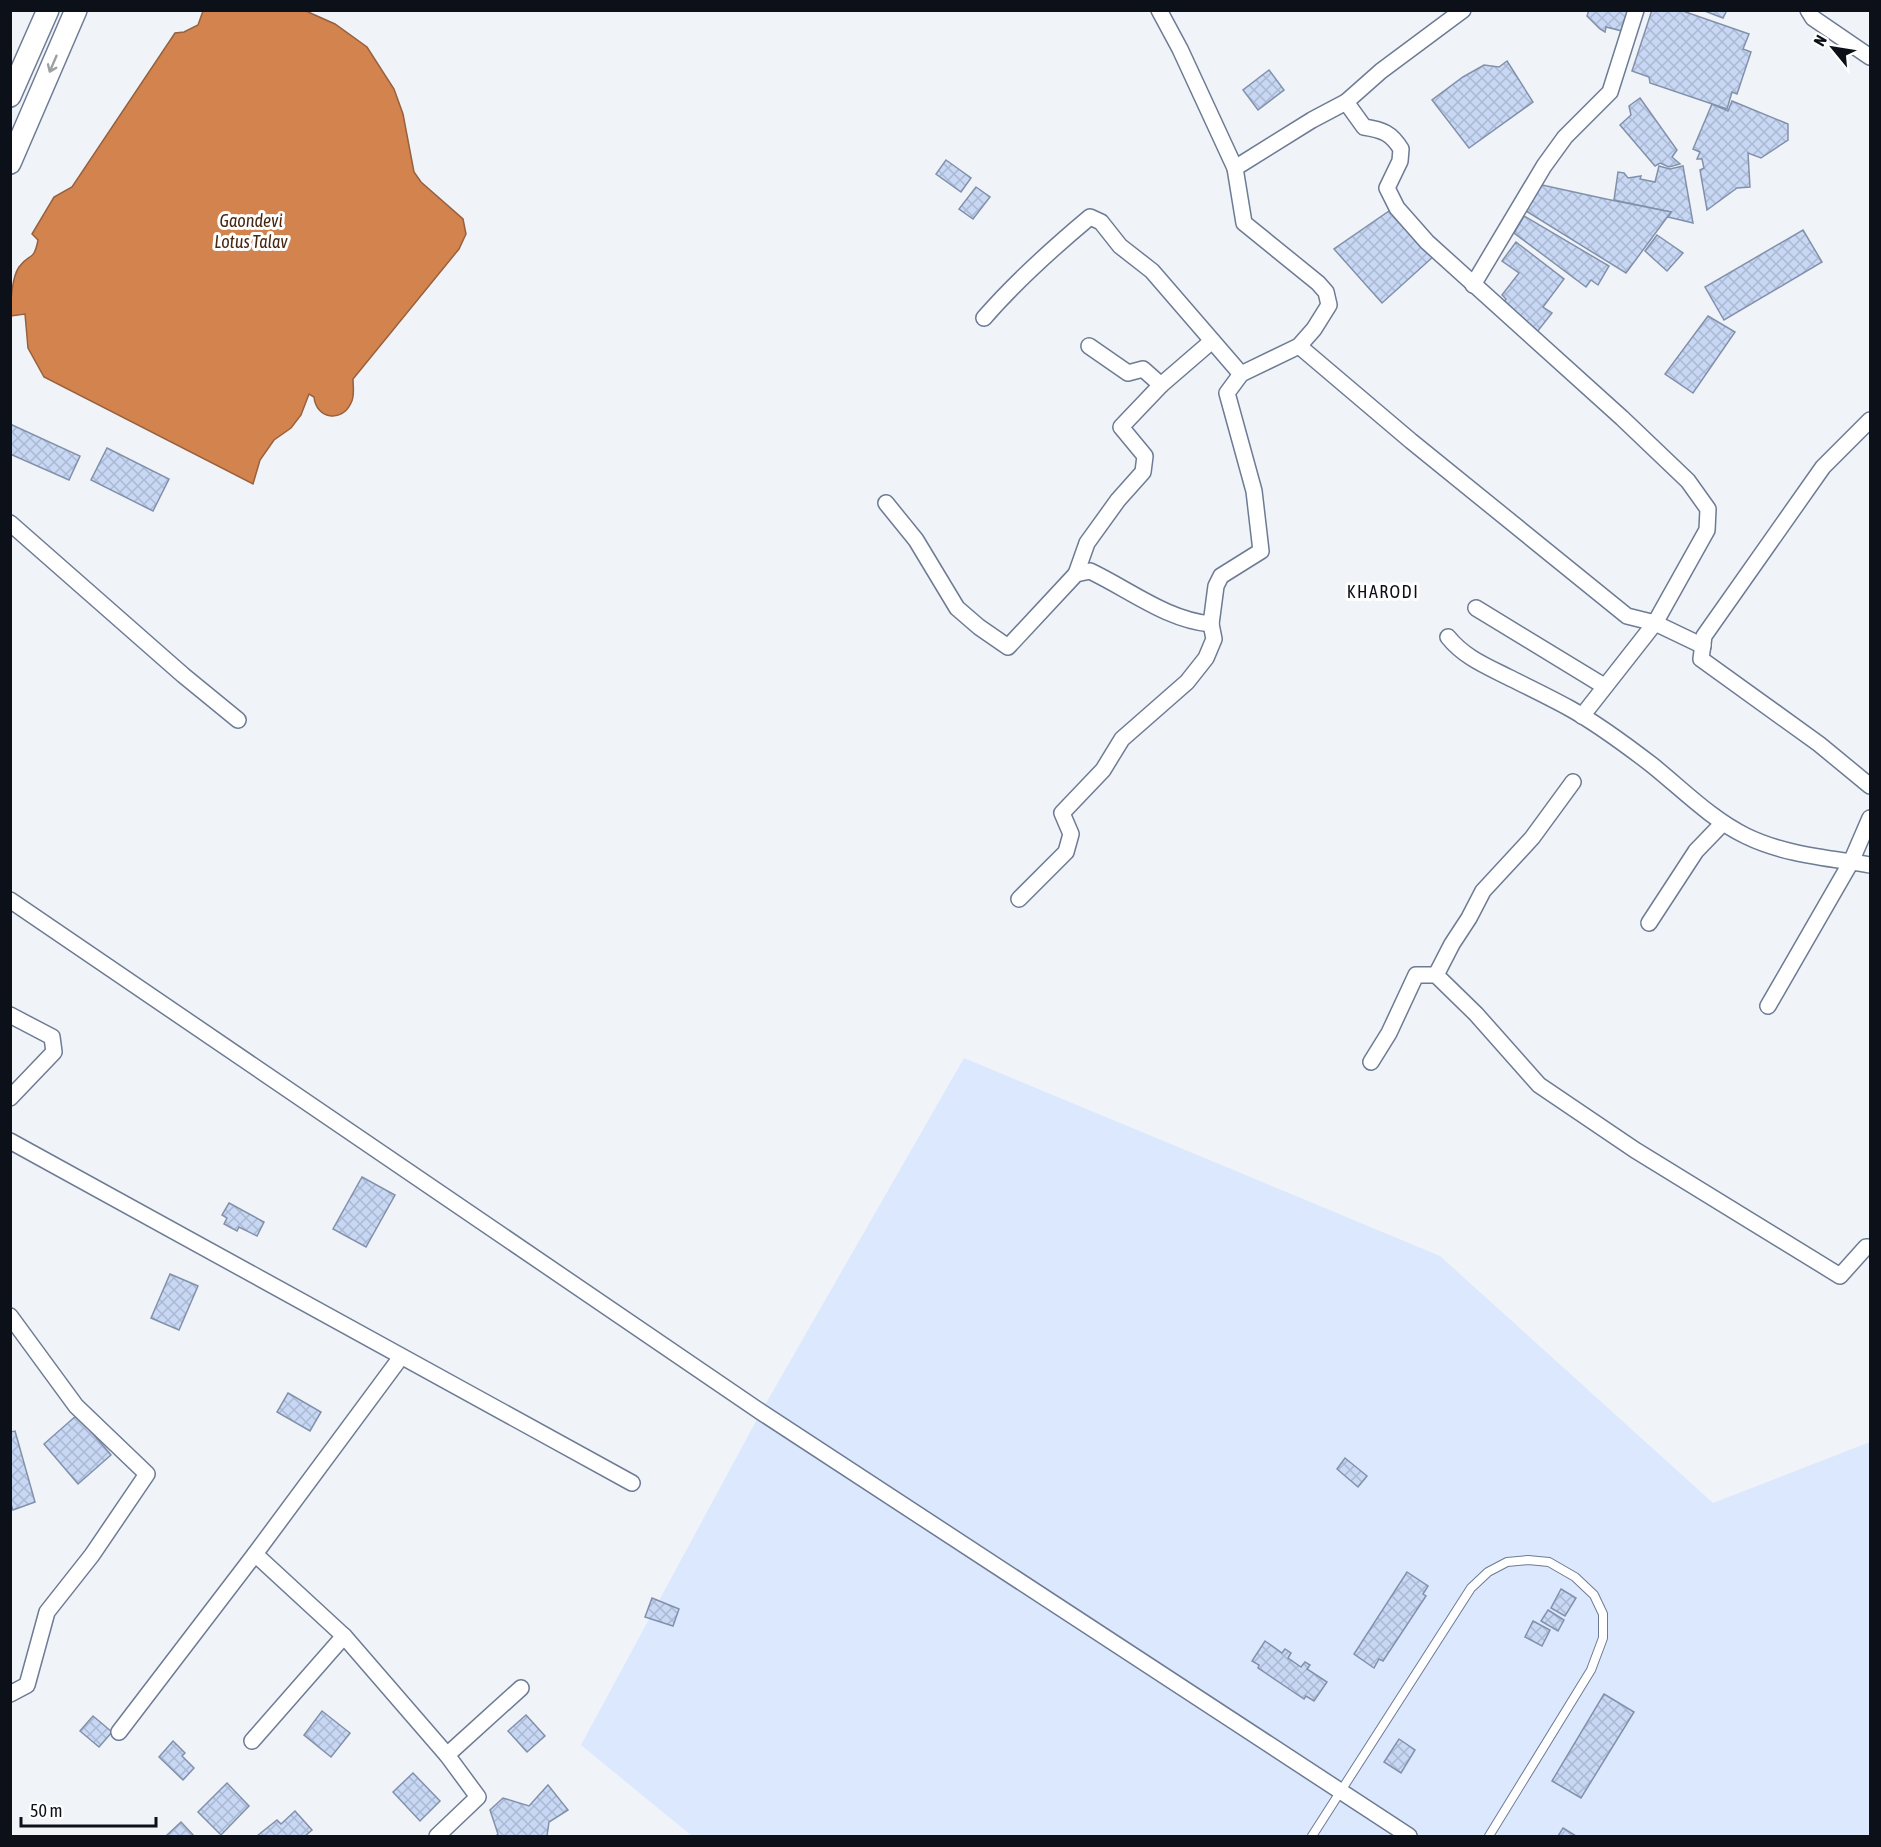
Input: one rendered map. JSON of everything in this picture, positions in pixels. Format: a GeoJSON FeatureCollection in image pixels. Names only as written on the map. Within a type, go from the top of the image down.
{"type":"FeatureCollection","features":[{"type":"Feature","properties":{"kind":"main road"},"geometry":{"type":"LineString","coordinates":[[10,96],[48,10]]}},
{"type":"Feature","properties":{"kind":"main road"},"geometry":{"type":"LineString","coordinates":[[10,163],[76,10]]}},
{"type":"Feature","properties":{"kind":"street"},"geometry":{"type":"LineString","coordinates":[[1019,899],[1066,852],[1071,834],[1062,813],[1103,770],[1122,739],[1187,682],[1206,658],[1214,639],[1211,624],[1216,586],[1221,576],[1261,551],[1254,491],[1227,393],[1241,374],[1299,346],[1314,329],[1329,305],[1326,292],[1318,283],[1244,223],[1235,168],[1180,49],[1159,10]]}},
{"type":"Feature","properties":{"kind":"street"},"geometry":{"type":"LineString","coordinates":[[1235,168],[1312,120],[1346,102],[1382,71],[1463,10]]}},
{"type":"Feature","properties":{"kind":"street"},"geometry":{"type":"LineString","coordinates":[[1473,285],[1544,166],[1565,137],[1610,92],[1636,10]]}},
{"type":"Feature","properties":{"kind":"street"},"geometry":{"type":"LineString","coordinates":[[1808,10],[1813,18],[1870,57]]}},
{"type":"Feature","properties":{"kind":"street"},"geometry":{"type":"LineString","coordinates":[[1346,102],[1364,127],[1393,136],[1401,149],[1400,161],[1387,188],[1397,208],[1427,242],[1622,418],[1688,481],[1708,509],[1707,530],[1654,623],[1582,716]]}},
{"type":"Feature","properties":{"kind":"street"},"geometry":{"type":"LineString","coordinates":[[984,318],[1017,283],[1090,217],[1101,222],[1120,246],[1152,271],[1241,374]]}},
{"type":"Feature","properties":{"kind":"street"},"geometry":{"type":"LineString","coordinates":[[886,503],[916,540],[957,608],[1008,647],[1076,574],[1087,543],[1118,500],[1143,472],[1145,456],[1121,427],[1161,385],[1212,340]]}},
{"type":"Feature","properties":{"kind":"street"},"geometry":{"type":"LineString","coordinates":[[1089,346],[1128,374],[1143,369],[1161,385]]}},
{"type":"Feature","properties":{"kind":"street"},"geometry":{"type":"LineString","coordinates":[[1299,346],[1411,441],[1627,616],[1654,623],[1703,646]]}},
{"type":"Feature","properties":{"kind":"street"},"geometry":{"type":"LineString","coordinates":[[1870,420],[1823,467],[1704,636],[1701,659],[1819,744],[1870,786]]}},
{"type":"Feature","properties":{"kind":"street"},"geometry":{"type":"LineString","coordinates":[[10,523],[183,675],[238,720]]}},
{"type":"Feature","properties":{"kind":"street"},"geometry":{"type":"LineString","coordinates":[[1076,574],[1090,572],[1171,614],[1193,622],[1211,624]]}},
{"type":"Feature","properties":{"kind":"street"},"geometry":{"type":"LineString","coordinates":[[1476,608],[1604,686]]}},
{"type":"Feature","properties":{"kind":"street"},"geometry":{"type":"LineString","coordinates":[[1448,637],[1459,650],[1474,660],[1582,716],[1651,765],[1723,823],[1747,837],[1774,847],[1809,855],[1870,865]]}},
{"type":"Feature","properties":{"kind":"street"},"geometry":{"type":"LineString","coordinates":[[1436,975],[1483,891],[1532,838],[1573,782]]}},
{"type":"Feature","properties":{"kind":"street"},"geometry":{"type":"LineString","coordinates":[[1768,1006],[1851,862],[1870,818]]}},
{"type":"Feature","properties":{"kind":"street"},"geometry":{"type":"LineString","coordinates":[[1649,923],[1696,851],[1723,823]]}},
{"type":"Feature","properties":{"kind":"street"},"geometry":{"type":"LineString","coordinates":[[10,900],[761,1412],[1409,1836]]}},
{"type":"Feature","properties":{"kind":"street"},"geometry":{"type":"LineString","coordinates":[[1371,1062],[1389,1033],[1416,975],[1436,975],[1476,1014],[1539,1085],[1635,1150],[1840,1276],[1866,1247],[1870,1247]]}},
{"type":"Feature","properties":{"kind":"street"},"geometry":{"type":"LineString","coordinates":[[10,1016],[52,1037],[54,1052],[10,1098]]}},
{"type":"Feature","properties":{"kind":"street"},"geometry":{"type":"LineString","coordinates":[[10,1141],[632,1483]]}},
{"type":"Feature","properties":{"kind":"street"},"geometry":{"type":"LineString","coordinates":[[10,1316],[76,1406],[147,1474],[92,1555],[47,1612],[27,1685],[10,1694]]}},
{"type":"Feature","properties":{"kind":"street"},"geometry":{"type":"LineString","coordinates":[[119,1732],[401,1357]]}},
{"type":"Feature","properties":{"kind":"street"},"geometry":{"type":"LineString","coordinates":[[255,1554],[344,1636],[447,1755],[478,1797],[440,1836]]}},
{"type":"Feature","properties":{"kind":"street"},"geometry":{"type":"LineString","coordinates":[[252,1742],[344,1636]]}},
{"type":"Feature","properties":{"kind":"street"},"geometry":{"type":"LineString","coordinates":[[447,1755],[521,1688]]}},
{"type":"Feature","properties":{"kind":"lane"},"geometry":{"type":"LineString","coordinates":[[1312,1836],[1471,1587],[1488,1572],[1507,1562],[1528,1560],[1549,1562],[1575,1577],[1594,1595],[1603,1614],[1603,1638],[1592,1670],[1489,1836]]}},
{"type":"Feature","properties":{"kind":"shaded area"},"geometry":{"type":"Polygon","coordinates":[[[964,1058],[1440,1256],[1713,1503],[1870,1442],[1870,1836],[692,1836],[581,1745],[761,1412],[964,1058]]]}},
{"type":"Feature","properties":{"kind":"water","name":"Gaondevi Lotus Talav"},"geometry":{"type":"Polygon","coordinates":[[[203,11],[306,11],[335,24],[367,47],[394,89],[403,114],[414,172],[421,182],[463,219],[466,234],[459,249],[353,379],[353,397],[347,409],[336,416],[324,414],[319,410],[314,397],[309,394],[301,415],[291,428],[274,440],[260,460],[253,484],[44,377],[28,348],[25,314],[11,316],[12,290],[17,271],[35,252],[38,240],[32,234],[54,197],[72,187],[175,33],[184,32],[198,25],[203,11]]]}},
{"type":"Feature","properties":{"kind":"building"},"geometry":{"type":"Polygon","coordinates":[[[1589,10],[1632,10],[1626,32],[1606,27],[1605,32],[1587,16],[1589,10]]]}},
{"type":"Feature","properties":{"kind":"building"},"geometry":{"type":"Polygon","coordinates":[[[1652,10],[1680,10],[1749,34],[1743,49],[1751,52],[1737,94],[1732,92],[1727,109],[1650,83],[1649,77],[1632,71],[1652,10]]]}},
{"type":"Feature","properties":{"kind":"building"},"geometry":{"type":"Polygon","coordinates":[[[1702,10],[1727,10],[1723,18],[1702,10]]]}},
{"type":"Feature","properties":{"kind":"building"},"geometry":{"type":"Polygon","coordinates":[[[1507,61],[1533,102],[1469,148],[1432,100],[1484,65],[1499,67],[1507,61]]]}},
{"type":"Feature","properties":{"kind":"building"},"geometry":{"type":"Polygon","coordinates":[[[1269,70],[1284,90],[1258,110],[1243,90],[1269,70]]]}},
{"type":"Feature","properties":{"kind":"building"},"geometry":{"type":"Polygon","coordinates":[[[1640,98],[1677,150],[1672,157],[1680,164],[1669,167],[1660,163],[1655,166],[1620,125],[1631,115],[1629,106],[1640,98]]]}},
{"type":"Feature","properties":{"kind":"building"},"geometry":{"type":"Polygon","coordinates":[[[1732,101],[1788,124],[1788,140],[1761,158],[1748,153],[1750,187],[1737,188],[1707,210],[1700,170],[1704,168],[1702,159],[1697,159],[1700,152],[1693,149],[1712,104],[1728,111],[1732,101]]]}},
{"type":"Feature","properties":{"kind":"building"},"geometry":{"type":"Polygon","coordinates":[[[946,160],[971,178],[961,192],[936,174],[946,160]]]}},
{"type":"Feature","properties":{"kind":"building"},"geometry":{"type":"Polygon","coordinates":[[[1659,166],[1670,169],[1683,166],[1693,223],[1668,217],[1671,212],[1614,200],[1618,172],[1624,173],[1628,178],[1641,176],[1640,179],[1655,182],[1659,166]]]}},
{"type":"Feature","properties":{"kind":"building"},"geometry":{"type":"Polygon","coordinates":[[[1542,185],[1671,212],[1626,273],[1526,211],[1542,185]]]}},
{"type":"Feature","properties":{"kind":"building"},"geometry":{"type":"Polygon","coordinates":[[[976,187],[990,197],[973,219],[959,209],[976,187]]]}},
{"type":"Feature","properties":{"kind":"building"},"geometry":{"type":"Polygon","coordinates":[[[1392,209],[1435,255],[1382,303],[1334,249],[1392,209]]]}},
{"type":"Feature","properties":{"kind":"building"},"geometry":{"type":"Polygon","coordinates":[[[1524,216],[1609,266],[1598,285],[1591,280],[1586,287],[1514,233],[1524,216]]]}},
{"type":"Feature","properties":{"kind":"building"},"geometry":{"type":"Polygon","coordinates":[[[1803,230],[1822,262],[1724,320],[1705,287],[1803,230]]]}},
{"type":"Feature","properties":{"kind":"building"},"geometry":{"type":"Polygon","coordinates":[[[1657,235],[1683,253],[1667,271],[1645,251],[1657,235]]]}},
{"type":"Feature","properties":{"kind":"building"},"geometry":{"type":"Polygon","coordinates":[[[1516,242],[1564,279],[1543,307],[1552,313],[1537,332],[1502,305],[1506,299],[1502,295],[1519,273],[1502,261],[1516,242]]]}},
{"type":"Feature","properties":{"kind":"building"},"geometry":{"type":"Polygon","coordinates":[[[1708,316],[1735,332],[1693,393],[1665,374],[1708,316]]]}},
{"type":"Feature","properties":{"kind":"building"},"geometry":{"type":"Polygon","coordinates":[[[10,424],[80,456],[69,480],[10,454],[10,424]]]}},
{"type":"Feature","properties":{"kind":"building"},"geometry":{"type":"Polygon","coordinates":[[[107,448],[169,479],[153,511],[91,480],[107,448]]]}},
{"type":"Feature","properties":{"kind":"building"},"geometry":{"type":"Polygon","coordinates":[[[362,1177],[395,1195],[366,1247],[333,1229],[362,1177]]]}},
{"type":"Feature","properties":{"kind":"building"},"geometry":{"type":"Polygon","coordinates":[[[229,1203],[264,1222],[257,1236],[239,1227],[237,1231],[224,1224],[227,1218],[222,1215],[229,1203]]]}},
{"type":"Feature","properties":{"kind":"building"},"geometry":{"type":"Polygon","coordinates":[[[170,1274],[198,1286],[179,1330],[151,1318],[170,1274]]]}},
{"type":"Feature","properties":{"kind":"building"},"geometry":{"type":"Polygon","coordinates":[[[288,1393],[321,1412],[310,1431],[277,1412],[288,1393]]]}},
{"type":"Feature","properties":{"kind":"building"},"geometry":{"type":"Polygon","coordinates":[[[77,1415],[111,1455],[78,1484],[44,1444],[77,1415]]]}},
{"type":"Feature","properties":{"kind":"building"},"geometry":{"type":"Polygon","coordinates":[[[15,1431],[35,1502],[13,1510],[10,1502],[10,1432],[15,1431]]]}},
{"type":"Feature","properties":{"kind":"building"},"geometry":{"type":"Polygon","coordinates":[[[1345,1458],[1367,1476],[1358,1487],[1337,1469],[1345,1458]]]}},
{"type":"Feature","properties":{"kind":"building"},"geometry":{"type":"Polygon","coordinates":[[[1407,1572],[1428,1586],[1423,1594],[1426,1596],[1383,1661],[1379,1659],[1374,1668],[1354,1654],[1407,1572]]]}},
{"type":"Feature","properties":{"kind":"building"},"geometry":{"type":"Polygon","coordinates":[[[1561,1589],[1576,1598],[1565,1616],[1551,1608],[1561,1589]]]}},
{"type":"Feature","properties":{"kind":"building"},"geometry":{"type":"Polygon","coordinates":[[[652,1598],[679,1609],[673,1626],[645,1617],[652,1598]]]}},
{"type":"Feature","properties":{"kind":"building"},"geometry":{"type":"Polygon","coordinates":[[[1548,1610],[1564,1620],[1558,1631],[1541,1621],[1548,1610]]]}},
{"type":"Feature","properties":{"kind":"building"},"geometry":{"type":"Polygon","coordinates":[[[1533,1621],[1550,1630],[1542,1646],[1525,1637],[1533,1621]]]}},
{"type":"Feature","properties":{"kind":"building"},"geometry":{"type":"Polygon","coordinates":[[[1265,1641],[1282,1653],[1285,1649],[1291,1653],[1288,1658],[1301,1667],[1305,1662],[1310,1665],[1307,1669],[1327,1682],[1314,1701],[1306,1696],[1304,1699],[1258,1668],[1259,1665],[1252,1661],[1265,1641]]]}},
{"type":"Feature","properties":{"kind":"building"},"geometry":{"type":"Polygon","coordinates":[[[1604,1694],[1634,1712],[1581,1798],[1552,1781],[1604,1694]]]}},
{"type":"Feature","properties":{"kind":"building"},"geometry":{"type":"Polygon","coordinates":[[[322,1711],[350,1733],[331,1757],[304,1735],[322,1711]]]}},
{"type":"Feature","properties":{"kind":"building"},"geometry":{"type":"Polygon","coordinates":[[[526,1715],[545,1736],[527,1752],[508,1731],[526,1715]]]}},
{"type":"Feature","properties":{"kind":"building"},"geometry":{"type":"Polygon","coordinates":[[[93,1716],[112,1732],[99,1747],[80,1731],[93,1716]]]}},
{"type":"Feature","properties":{"kind":"building"},"geometry":{"type":"Polygon","coordinates":[[[1399,1739],[1415,1750],[1401,1773],[1384,1762],[1399,1739]]]}},
{"type":"Feature","properties":{"kind":"building"},"geometry":{"type":"Polygon","coordinates":[[[173,1741],[185,1753],[182,1756],[194,1768],[183,1780],[159,1757],[173,1741]]]}},
{"type":"Feature","properties":{"kind":"building"},"geometry":{"type":"Polygon","coordinates":[[[413,1773],[440,1801],[420,1821],[393,1792],[413,1773]]]}},
{"type":"Feature","properties":{"kind":"building"},"geometry":{"type":"Polygon","coordinates":[[[227,1783],[249,1806],[221,1835],[198,1812],[227,1783]]]}},
{"type":"Feature","properties":{"kind":"building"},"geometry":{"type":"Polygon","coordinates":[[[548,1785],[568,1810],[549,1822],[547,1836],[496,1836],[498,1834],[490,1810],[503,1798],[529,1806],[548,1785]]]}},
{"type":"Feature","properties":{"kind":"building"},"geometry":{"type":"Polygon","coordinates":[[[295,1811],[312,1830],[305,1836],[257,1836],[277,1820],[281,1824],[295,1811]]]}},
{"type":"Feature","properties":{"kind":"building"},"geometry":{"type":"Polygon","coordinates":[[[181,1822],[194,1836],[166,1836],[181,1822]]]}},
{"type":"Feature","properties":{"kind":"building"},"geometry":{"type":"Polygon","coordinates":[[[1563,1828],[1576,1836],[1558,1836],[1563,1828]]]}},
{"type":"Feature","properties":{"kind":"district","name":"KHARODI"},"geometry":{"type":"Point","coordinates":[1383,591]}}]}
